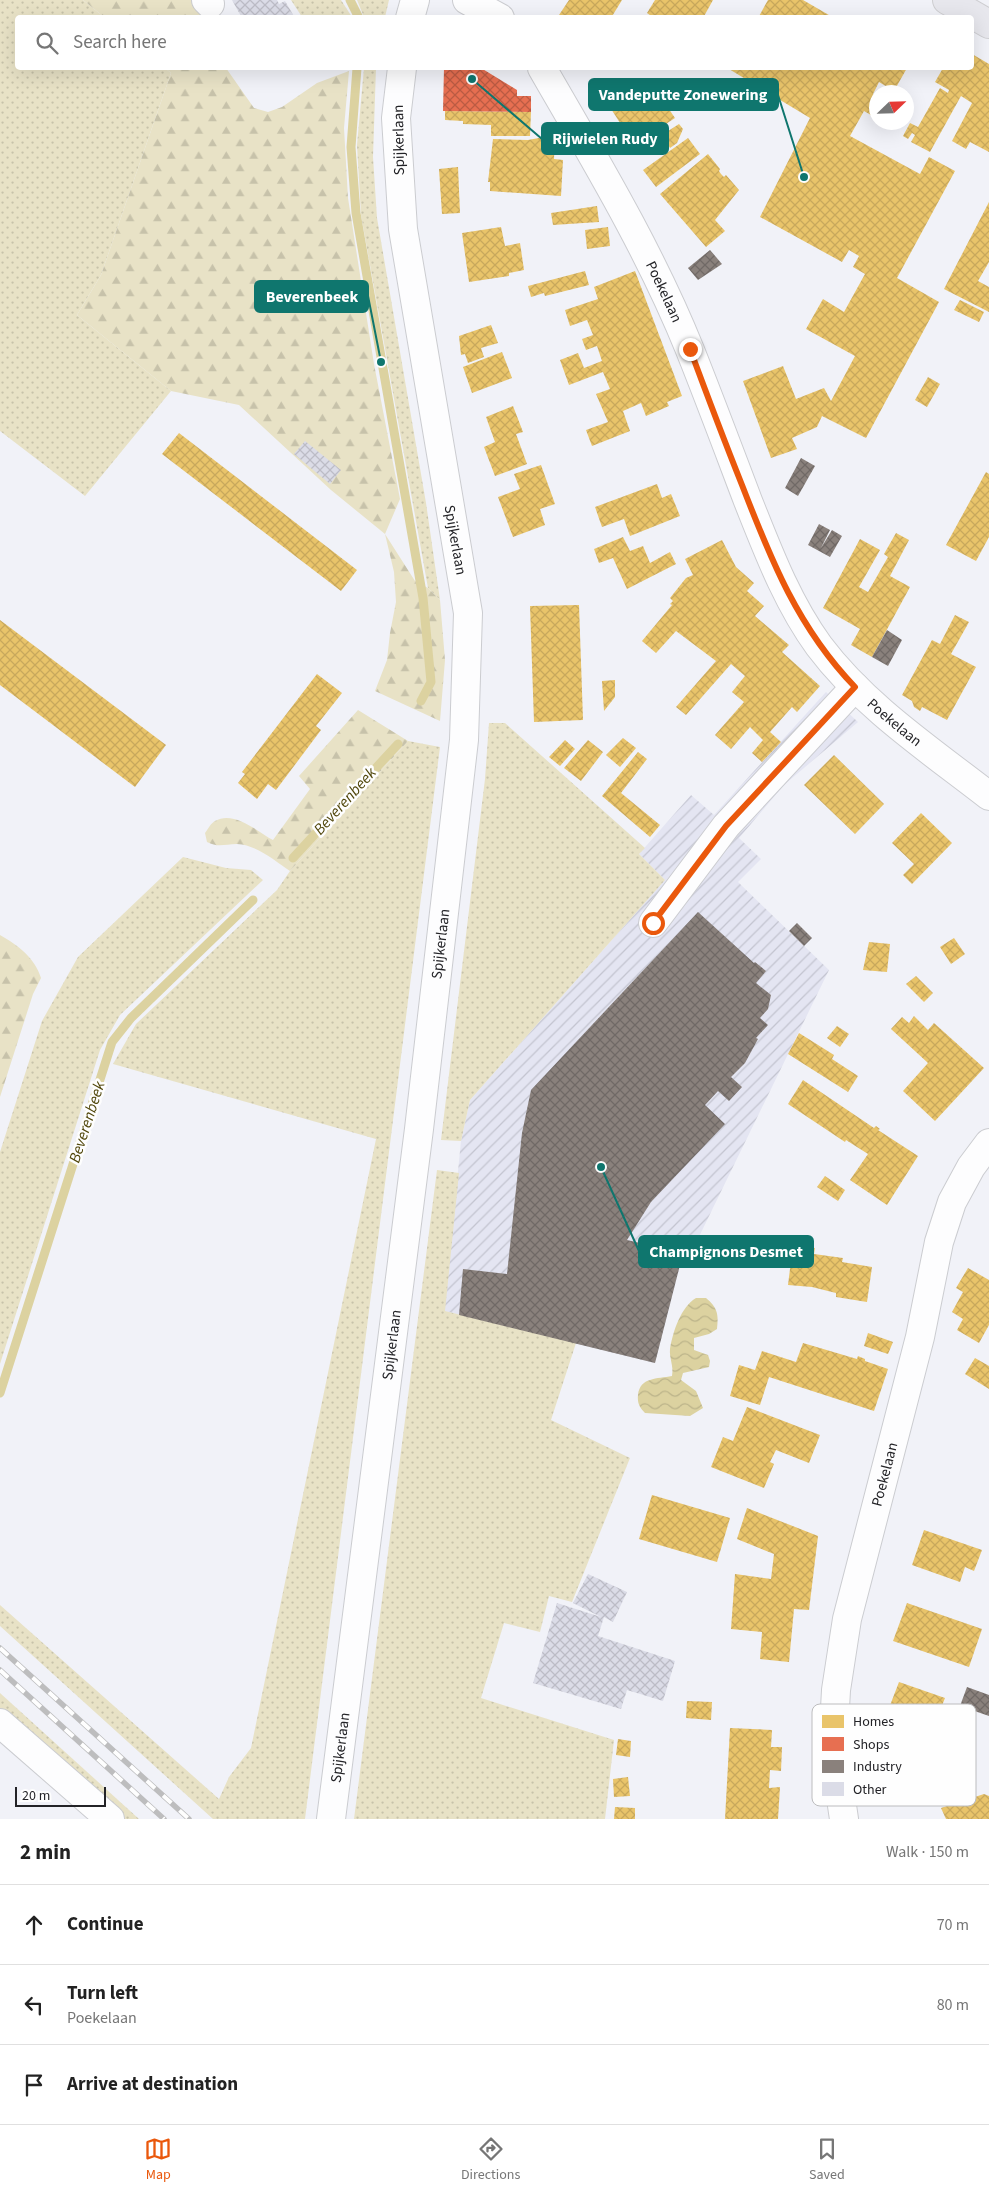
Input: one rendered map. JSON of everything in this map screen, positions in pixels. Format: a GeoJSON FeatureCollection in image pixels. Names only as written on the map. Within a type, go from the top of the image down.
{"type":"FeatureCollection","features":[{"type":"Feature","properties":{"kind":"main road"},"geometry":{"type":"LineString","coordinates":[[947,0],[973,15]]}},
{"type":"Feature","properties":{"kind":"main road"},"geometry":{"type":"LineString","coordinates":[[974,15],[989,24]]}},
{"type":"Feature","properties":{"kind":"street"},"geometry":{"type":"LineString","coordinates":[[411,15],[415,0]]}},
{"type":"Feature","properties":{"kind":"street"},"geometry":{"type":"LineString","coordinates":[[467,0],[494,15]]}},
{"type":"Feature","properties":{"kind":"street","name":"Spijkerlaan"},"geometry":{"type":"LineString","coordinates":[[331,1819],[419,1129],[464,740],[468,613],[402,229],[396,118],[402,70]]}},
{"type":"Feature","properties":{"kind":"street","name":"Poekelaan"},"geometry":{"type":"LineString","coordinates":[[543,70],[656,273],[690,349],[764,541],[787,594],[818,644],[855,687],[897,724],[989,796]]}},
{"type":"Feature","properties":{"kind":"street"},"geometry":{"type":"LineString","coordinates":[[653,923],[726,826],[855,687]]}},
{"type":"Feature","properties":{"kind":"street","name":"Poekelaan"},"geometry":{"type":"LineString","coordinates":[[835,1704],[847,1619],[920,1336],[939,1242],[952,1202],[970,1167],[989,1143]]}},
{"type":"Feature","properties":{"kind":"street"},"geometry":{"type":"LineString","coordinates":[[0,1723],[110,1819]]}},
{"type":"Feature","properties":{"kind":"street","name":"Poekelaan"},"geometry":{"type":"LineString","coordinates":[[842,1806],[844,1819]]}},
{"type":"Feature","properties":{"kind":"shaded area"},"geometry":{"type":"Polygon","coordinates":[[[826,692],[858,722],[784,785],[739,838],[761,859],[738,882],[829,970],[693,1249],[683,1254],[655,1363],[444,1311],[461,1141],[470,1100],[665,880],[639,854],[691,795],[714,815],[826,692]]]}},
{"type":"Feature","properties":{"kind":"green space"},"geometry":{"type":"Polygon","coordinates":[[[0,0],[83,0],[102,15],[15,15],[15,70],[167,70],[171,73],[101,275],[77,315],[171,391],[85,496],[0,431],[0,0]]]}},
{"type":"Feature","properties":{"kind":"green space"},"geometry":{"type":"Polygon","coordinates":[[[83,0],[197,0],[211,13],[210,15],[102,15],[83,0]]]}},
{"type":"Feature","properties":{"kind":"green space"},"geometry":{"type":"Polygon","coordinates":[[[291,0],[341,0],[351,15],[301,15],[291,0]]]}},
{"type":"Feature","properties":{"kind":"green space"},"geometry":{"type":"Polygon","coordinates":[[[357,0],[389,0],[385,15],[363,15],[357,0]]]}},
{"type":"Feature","properties":{"kind":"green space"},"geometry":{"type":"Polygon","coordinates":[[[167,70],[227,70],[254,108],[268,112],[282,107],[317,83],[349,71],[344,128],[348,198],[374,364],[400,499],[385,534],[331,490],[239,405],[171,391],[77,315],[101,275],[171,73],[167,70]]]}},
{"type":"Feature","properties":{"kind":"green space"},"geometry":{"type":"Polygon","coordinates":[[[364,70],[376,70],[373,157],[377,218],[426,503],[440,600],[428,588],[361,215],[357,145],[364,70]]]}},
{"type":"Feature","properties":{"kind":"green space"},"geometry":{"type":"Polygon","coordinates":[[[385,534],[415,581],[428,588],[440,600],[445,660],[440,721],[375,691],[387,660],[396,602],[394,572],[385,534]]]}},
{"type":"Feature","properties":{"kind":"green space"},"geometry":{"type":"Polygon","coordinates":[[[358,710],[408,741],[290,871],[252,847],[237,844],[218,845],[207,842],[205,833],[214,822],[222,818],[230,818],[246,823],[273,840],[310,789],[299,776],[358,710]]]}},
{"type":"Feature","properties":{"kind":"green space"},"geometry":{"type":"Polygon","coordinates":[[[489,723],[505,723],[645,848],[639,854],[665,880],[470,1100],[461,1141],[441,1140],[485,779],[489,723]]]}},
{"type":"Feature","properties":{"kind":"green space"},"geometry":{"type":"Polygon","coordinates":[[[408,741],[440,747],[305,1819],[213,1819],[0,1626],[0,1605],[219,1799],[229,1777],[251,1748],[376,1139],[113,1064],[136,1024],[277,890],[290,871],[408,741]]]}},
{"type":"Feature","properties":{"kind":"green space"},"geometry":{"type":"Polygon","coordinates":[[[183,857],[226,868],[251,870],[263,880],[120,1015],[100,1050],[0,1364],[0,1152],[42,1021],[78,957],[183,857]]]}},
{"type":"Feature","properties":{"kind":"green space"},"geometry":{"type":"Polygon","coordinates":[[[0,935],[13,943],[30,958],[41,978],[33,994],[0,1097],[0,935]]]}},
{"type":"Feature","properties":{"kind":"green space"},"geometry":{"type":"Polygon","coordinates":[[[437,1170],[459,1173],[445,1311],[576,1343],[551,1420],[630,1458],[572,1602],[549,1596],[540,1632],[504,1623],[481,1698],[614,1740],[605,1819],[354,1819],[437,1170]]]}},
{"type":"Feature","properties":{"kind":"green space"},"geometry":{"type":"Polygon","coordinates":[[[0,1693],[139,1819],[119,1819],[0,1710],[0,1693]]]}},
{"type":"Feature","properties":{"kind":"water"},"geometry":{"type":"Polygon","coordinates":[[[696,1298],[706,1298],[710,1301],[715,1308],[718,1319],[717,1329],[709,1334],[694,1338],[694,1350],[708,1355],[709,1367],[683,1373],[681,1380],[696,1391],[703,1408],[690,1416],[645,1413],[638,1403],[639,1389],[650,1380],[672,1376],[670,1349],[673,1335],[682,1313],[696,1298]]]}},
{"type":"Feature","properties":{"kind":"building: Homes"},"geometry":{"type":"Polygon","coordinates":[[[569,0],[622,0],[613,15],[559,15],[569,0]]]}},
{"type":"Feature","properties":{"kind":"building: Homes"},"geometry":{"type":"Polygon","coordinates":[[[655,0],[713,0],[705,15],[650,15],[647,13],[655,0]]]}},
{"type":"Feature","properties":{"kind":"building: Homes"},"geometry":{"type":"Polygon","coordinates":[[[768,0],[803,0],[829,15],[760,15],[768,0]]]}},
{"type":"Feature","properties":{"kind":"building: Homes"},"geometry":{"type":"Polygon","coordinates":[[[974,55],[989,64],[989,152],[970,142],[966,149],[952,141],[972,103],[961,96],[930,152],[911,142],[915,135],[912,133],[908,139],[903,136],[906,130],[914,130],[914,125],[918,127],[940,88],[948,93],[949,90],[935,82],[942,70],[974,70],[974,55]]]}},
{"type":"Feature","properties":{"kind":"building: Homes"},"geometry":{"type":"Polygon","coordinates":[[[731,70],[906,70],[897,85],[884,85],[879,82],[878,85],[869,85],[869,114],[864,111],[850,136],[920,174],[929,157],[955,171],[897,278],[939,302],[866,438],[822,416],[817,427],[792,438],[797,449],[771,458],[743,381],[783,366],[796,399],[824,388],[831,401],[855,356],[806,329],[823,299],[844,312],[865,274],[853,267],[859,256],[849,250],[842,262],[760,217],[810,118],[731,70]]]}},
{"type":"Feature","properties":{"kind":"building: Homes"},"geometry":{"type":"Polygon","coordinates":[[[648,79],[675,118],[634,145],[608,104],[648,79]]]}},
{"type":"Feature","properties":{"kind":"building: Homes"},"geometry":{"type":"Polygon","coordinates":[[[445,111],[531,112],[530,136],[491,136],[491,125],[463,124],[463,121],[445,120],[445,111]]]}},
{"type":"Feature","properties":{"kind":"building: Homes"},"geometry":{"type":"Polygon","coordinates":[[[679,124],[683,129],[677,143],[670,148],[662,135],[679,124]]]}},
{"type":"Feature","properties":{"kind":"building: Homes"},"geometry":{"type":"Polygon","coordinates":[[[555,135],[554,159],[563,160],[561,196],[490,191],[490,182],[488,182],[493,139],[528,140],[555,135]]]}},
{"type":"Feature","properties":{"kind":"building: Homes"},"geometry":{"type":"Polygon","coordinates":[[[688,138],[700,154],[656,187],[643,170],[688,138]]]}},
{"type":"Feature","properties":{"kind":"building: Homes"},"geometry":{"type":"Polygon","coordinates":[[[708,154],[720,169],[721,174],[724,177],[726,175],[739,190],[715,220],[725,231],[706,247],[660,194],[708,154]]]}},
{"type":"Feature","properties":{"kind":"building: Homes"},"geometry":{"type":"Polygon","coordinates":[[[458,167],[460,213],[442,214],[439,169],[458,167]]]}},
{"type":"Feature","properties":{"kind":"building: Homes"},"geometry":{"type":"Polygon","coordinates":[[[989,202],[989,262],[978,281],[989,287],[989,312],[944,289],[989,202]]]}},
{"type":"Feature","properties":{"kind":"building: Homes"},"geometry":{"type":"Polygon","coordinates":[[[597,206],[599,222],[553,225],[551,213],[597,206]]]}},
{"type":"Feature","properties":{"kind":"building: Homes"},"geometry":{"type":"Polygon","coordinates":[[[501,227],[505,246],[520,243],[524,270],[509,273],[509,276],[469,282],[462,233],[501,227]]]}},
{"type":"Feature","properties":{"kind":"building: Homes"},"geometry":{"type":"Polygon","coordinates":[[[608,227],[610,246],[587,249],[585,230],[608,227]]]}},
{"type":"Feature","properties":{"kind":"building: Homes"},"geometry":{"type":"Polygon","coordinates":[[[585,271],[589,285],[545,296],[544,293],[531,297],[528,286],[585,271]]]}},
{"type":"Feature","properties":{"kind":"building: Homes"},"geometry":{"type":"Polygon","coordinates":[[[635,271],[682,396],[667,402],[669,406],[646,416],[641,403],[623,411],[630,431],[592,446],[586,430],[608,422],[596,394],[610,389],[603,372],[569,385],[560,360],[578,353],[584,368],[602,361],[597,346],[586,350],[582,339],[593,335],[587,320],[570,326],[565,310],[598,299],[594,287],[635,271]]]}},
{"type":"Feature","properties":{"kind":"building: Homes"},"geometry":{"type":"Polygon","coordinates":[[[960,300],[984,312],[979,322],[954,310],[960,300]]]}},
{"type":"Feature","properties":{"kind":"building: Homes"},"geometry":{"type":"Polygon","coordinates":[[[491,325],[498,343],[481,348],[484,357],[468,363],[465,354],[461,355],[459,336],[491,325]]]}},
{"type":"Feature","properties":{"kind":"building: Homes"},"geometry":{"type":"Polygon","coordinates":[[[502,352],[512,378],[472,393],[463,367],[502,352]]]}},
{"type":"Feature","properties":{"kind":"building: Homes"},"geometry":{"type":"Polygon","coordinates":[[[928,377],[940,384],[927,407],[915,400],[928,377]]]}},
{"type":"Feature","properties":{"kind":"building: Homes"},"geometry":{"type":"Polygon","coordinates":[[[513,406],[523,432],[516,434],[527,464],[495,476],[484,447],[495,442],[486,417],[513,406]]]}},
{"type":"Feature","properties":{"kind":"building: Homes"},"geometry":{"type":"Polygon","coordinates":[[[179,433],[357,570],[341,591],[162,454],[179,433]]]}},
{"type":"Feature","properties":{"kind":"building: Homes"},"geometry":{"type":"Polygon","coordinates":[[[541,465],[555,504],[540,509],[545,525],[513,537],[498,497],[520,489],[514,474],[541,465]]]}},
{"type":"Feature","properties":{"kind":"building: Homes"},"geometry":{"type":"Polygon","coordinates":[[[986,472],[989,474],[989,537],[976,561],[946,545],[986,472]]]}},
{"type":"Feature","properties":{"kind":"building: Homes"},"geometry":{"type":"Polygon","coordinates":[[[657,484],[662,498],[671,494],[680,516],[630,536],[624,519],[602,527],[595,507],[657,484]]]}},
{"type":"Feature","properties":{"kind":"building: Homes"},"geometry":{"type":"Polygon","coordinates":[[[896,533],[909,540],[890,576],[910,587],[872,657],[851,645],[860,629],[823,608],[860,539],[880,550],[859,587],[868,592],[888,557],[884,554],[896,533]]]}},
{"type":"Feature","properties":{"kind":"building: Homes"},"geometry":{"type":"Polygon","coordinates":[[[623,537],[630,551],[643,546],[650,563],[670,552],[676,564],[627,589],[613,558],[599,563],[594,549],[623,537]]]}},
{"type":"Feature","properties":{"kind":"building: Homes"},"geometry":{"type":"Polygon","coordinates":[[[722,540],[736,567],[754,583],[747,591],[764,606],[755,616],[789,645],[782,652],[820,686],[797,712],[792,707],[770,732],[781,742],[762,762],[752,753],[763,740],[750,727],[731,749],[715,735],[744,702],[732,692],[745,676],[731,664],[686,715],[676,707],[716,661],[676,631],[656,653],[642,641],[672,605],[670,604],[673,601],[670,598],[686,578],[693,575],[685,559],[722,540]]]}},
{"type":"Feature","properties":{"kind":"building: Homes"},"geometry":{"type":"Polygon","coordinates":[[[579,605],[583,720],[534,722],[530,606],[579,605]]]}},
{"type":"Feature","properties":{"kind":"building: Homes"},"geometry":{"type":"Polygon","coordinates":[[[955,615],[969,622],[951,654],[976,667],[947,720],[922,707],[920,711],[914,707],[912,701],[902,695],[932,640],[940,644],[955,615]]]}},
{"type":"Feature","properties":{"kind":"building: Homes"},"geometry":{"type":"Polygon","coordinates":[[[0,620],[166,745],[135,787],[0,685],[0,620]]]}},
{"type":"Feature","properties":{"kind":"building: Homes"},"geometry":{"type":"Polygon","coordinates":[[[317,674],[342,693],[316,726],[321,730],[276,790],[268,784],[257,799],[238,783],[245,774],[242,772],[317,674]]]}},
{"type":"Feature","properties":{"kind":"building: Homes"},"geometry":{"type":"Polygon","coordinates":[[[615,680],[615,697],[604,711],[602,681],[615,680]]]}},
{"type":"Feature","properties":{"kind":"building: Homes"},"geometry":{"type":"Polygon","coordinates":[[[623,738],[636,748],[620,767],[606,755],[623,738]]]}},
{"type":"Feature","properties":{"kind":"building: Homes"},"geometry":{"type":"Polygon","coordinates":[[[565,740],[575,749],[560,766],[549,757],[565,740]]]}},
{"type":"Feature","properties":{"kind":"building: Homes"},"geometry":{"type":"Polygon","coordinates":[[[588,740],[603,752],[581,781],[564,768],[588,740]]]}},
{"type":"Feature","properties":{"kind":"building: Homes"},"geometry":{"type":"Polygon","coordinates":[[[638,752],[647,759],[621,793],[660,825],[650,837],[602,796],[638,752]]]}},
{"type":"Feature","properties":{"kind":"building: Homes"},"geometry":{"type":"Polygon","coordinates":[[[834,755],[884,804],[855,834],[804,785],[834,755]]]}},
{"type":"Feature","properties":{"kind":"building: Homes"},"geometry":{"type":"Polygon","coordinates":[[[921,813],[952,843],[912,884],[903,875],[914,864],[892,843],[921,813]]]}},
{"type":"Feature","properties":{"kind":"building: Homes"},"geometry":{"type":"Polygon","coordinates":[[[954,938],[965,954],[951,964],[940,947],[954,938]]]}},
{"type":"Feature","properties":{"kind":"building: Homes"},"geometry":{"type":"Polygon","coordinates":[[[869,942],[890,944],[887,972],[863,970],[869,942]]]}},
{"type":"Feature","properties":{"kind":"building: Homes"},"geometry":{"type":"Polygon","coordinates":[[[916,976],[933,993],[924,1002],[906,984],[916,976]]]}},
{"type":"Feature","properties":{"kind":"building: Homes"},"geometry":{"type":"Polygon","coordinates":[[[914,1016],[928,1030],[934,1023],[984,1068],[935,1121],[903,1091],[928,1063],[891,1029],[902,1017],[909,1023],[914,1016]]]}},
{"type":"Feature","properties":{"kind":"building: Homes"},"geometry":{"type":"Polygon","coordinates":[[[837,1026],[849,1034],[840,1047],[827,1038],[837,1026]]]}},
{"type":"Feature","properties":{"kind":"building: Homes"},"geometry":{"type":"Polygon","coordinates":[[[799,1033],[834,1055],[832,1059],[858,1076],[848,1092],[788,1054],[799,1033]]]}},
{"type":"Feature","properties":{"kind":"building: Homes"},"geometry":{"type":"Polygon","coordinates":[[[803,1080],[874,1128],[876,1126],[880,1129],[878,1130],[918,1156],[887,1205],[850,1180],[868,1154],[846,1140],[845,1142],[788,1104],[803,1080]]]}},
{"type":"Feature","properties":{"kind":"building: Homes"},"geometry":{"type":"Polygon","coordinates":[[[825,1176],[845,1190],[838,1201],[817,1187],[825,1176]]]}},
{"type":"Feature","properties":{"kind":"building: Homes"},"geometry":{"type":"Polygon","coordinates":[[[793,1245],[815,1248],[814,1254],[843,1258],[842,1262],[872,1267],[867,1302],[836,1297],[836,1293],[812,1287],[788,1285],[793,1245]]]}},
{"type":"Feature","properties":{"kind":"building: Homes"},"geometry":{"type":"Polygon","coordinates":[[[968,1268],[989,1280],[989,1325],[979,1343],[957,1330],[963,1319],[952,1312],[963,1292],[956,1288],[968,1268]]]}},
{"type":"Feature","properties":{"kind":"building: Homes"},"geometry":{"type":"Polygon","coordinates":[[[868,1333],[893,1342],[888,1354],[864,1346],[868,1333]]]}},
{"type":"Feature","properties":{"kind":"building: Homes"},"geometry":{"type":"Polygon","coordinates":[[[803,1343],[857,1359],[858,1356],[865,1359],[865,1361],[888,1369],[874,1411],[769,1377],[760,1405],[730,1396],[739,1365],[755,1370],[762,1351],[796,1362],[803,1343]]]}},
{"type":"Feature","properties":{"kind":"building: Homes"},"geometry":{"type":"Polygon","coordinates":[[[975,1358],[989,1366],[989,1389],[965,1374],[975,1358]]]}},
{"type":"Feature","properties":{"kind":"building: Homes"},"geometry":{"type":"Polygon","coordinates":[[[747,1407],[820,1435],[809,1463],[776,1450],[770,1462],[774,1464],[764,1488],[711,1467],[723,1437],[733,1441],[747,1407]]]}},
{"type":"Feature","properties":{"kind":"building: Homes"},"geometry":{"type":"Polygon","coordinates":[[[652,1495],[730,1518],[717,1562],[639,1539],[652,1495]]]}},
{"type":"Feature","properties":{"kind":"building: Homes"},"geometry":{"type":"Polygon","coordinates":[[[747,1508],[818,1536],[809,1610],[794,1609],[789,1662],[760,1659],[762,1632],[731,1629],[735,1574],[771,1579],[774,1554],[737,1539],[747,1508]]]}},
{"type":"Feature","properties":{"kind":"building: Homes"},"geometry":{"type":"Polygon","coordinates":[[[924,1530],[982,1550],[974,1571],[965,1567],[960,1582],[912,1565],[924,1530]]]}},
{"type":"Feature","properties":{"kind":"building: Homes"},"geometry":{"type":"Polygon","coordinates":[[[907,1603],[982,1629],[969,1667],[893,1641],[907,1603]]]}},
{"type":"Feature","properties":{"kind":"building: Homes"},"geometry":{"type":"Polygon","coordinates":[[[899,1682],[945,1698],[943,1704],[891,1704],[899,1682]]]}},
{"type":"Feature","properties":{"kind":"building: Homes"},"geometry":{"type":"Polygon","coordinates":[[[687,1701],[712,1702],[711,1720],[686,1718],[687,1701]]]}},
{"type":"Feature","properties":{"kind":"building: Homes"},"geometry":{"type":"Polygon","coordinates":[[[730,1728],[772,1730],[771,1747],[782,1747],[781,1771],[770,1770],[769,1788],[780,1787],[778,1819],[725,1819],[730,1728]]]}},
{"type":"Feature","properties":{"kind":"building: Homes"},"geometry":{"type":"Polygon","coordinates":[[[618,1739],[631,1741],[630,1757],[616,1755],[618,1739]]]}},
{"type":"Feature","properties":{"kind":"building: Homes"},"geometry":{"type":"Polygon","coordinates":[[[628,1777],[630,1796],[614,1797],[613,1779],[628,1777]]]}},
{"type":"Feature","properties":{"kind":"building: Homes"},"geometry":{"type":"Polygon","coordinates":[[[984,1794],[989,1796],[989,1819],[946,1819],[941,1808],[947,1806],[976,1806],[976,1797],[984,1794]]]}},
{"type":"Feature","properties":{"kind":"building: Homes"},"geometry":{"type":"Polygon","coordinates":[[[615,1807],[635,1808],[635,1819],[614,1819],[615,1807]]]}},
{"type":"Feature","properties":{"kind":"building: Shops"},"geometry":{"type":"Polygon","coordinates":[[[444,70],[484,70],[517,90],[517,96],[531,96],[531,112],[443,111],[444,70]]]}},
{"type":"Feature","properties":{"kind":"building: Industry"},"geometry":{"type":"Polygon","coordinates":[[[710,250],[722,264],[698,280],[688,268],[710,250]]]}},
{"type":"Feature","properties":{"kind":"building: Industry"},"geometry":{"type":"Polygon","coordinates":[[[801,458],[815,466],[798,496],[785,488],[801,458]]]}},
{"type":"Feature","properties":{"kind":"building: Industry"},"geometry":{"type":"Polygon","coordinates":[[[819,524],[830,530],[821,548],[832,530],[842,536],[830,557],[808,545],[819,524]]]}},
{"type":"Feature","properties":{"kind":"building: Industry"},"geometry":{"type":"Polygon","coordinates":[[[887,630],[902,640],[888,666],[872,657],[887,630]]]}},
{"type":"Feature","properties":{"kind":"building: Industry"},"geometry":{"type":"Polygon","coordinates":[[[698,912],[754,963],[766,971],[756,983],[771,995],[768,1009],[760,1018],[768,1025],[756,1038],[758,1039],[745,1063],[731,1077],[742,1087],[729,1101],[718,1091],[705,1105],[725,1124],[651,1202],[627,1240],[683,1253],[655,1363],[459,1315],[463,1269],[507,1274],[522,1133],[531,1090],[698,912]]]}},
{"type":"Feature","properties":{"kind":"building: Industry"},"geometry":{"type":"Polygon","coordinates":[[[797,923],[812,938],[804,946],[789,931],[797,923]]]}},
{"type":"Feature","properties":{"kind":"building: Industry"},"geometry":{"type":"Polygon","coordinates":[[[967,1687],[989,1695],[989,1716],[976,1712],[976,1704],[961,1704],[967,1687]]]}},
{"type":"Feature","properties":{"kind":"building: Other"},"geometry":{"type":"Polygon","coordinates":[[[232,0],[277,0],[279,4],[285,1],[293,15],[240,15],[232,0]]]}},
{"type":"Feature","properties":{"kind":"building: Other"},"geometry":{"type":"Polygon","coordinates":[[[305,441],[341,470],[330,484],[294,454],[305,441]]]}},
{"type":"Feature","properties":{"kind":"building: Other"},"geometry":{"type":"Polygon","coordinates":[[[588,1574],[627,1592],[613,1622],[604,1617],[598,1636],[675,1661],[663,1701],[627,1690],[621,1709],[533,1683],[557,1603],[601,1617],[573,1603],[588,1574]]]}},
{"type":"Feature","properties":{"kind":"waterway","name":"Beverenbeek"},"geometry":{"type":"LineString","coordinates":[[350,0],[358,15]]}},
{"type":"Feature","properties":{"kind":"waterway","name":"Beverenbeek"},"geometry":{"type":"LineString","coordinates":[[357,70],[351,147],[356,213],[423,598],[431,682],[421,701]]}},
{"type":"Feature","properties":{"kind":"waterway","name":"Beverenbeek"},"geometry":{"type":"LineString","coordinates":[[293,858],[398,744]]}},
{"type":"Feature","properties":{"kind":"waterway","name":"Beverenbeek"},"geometry":{"type":"LineString","coordinates":[[0,1393],[112,1042],[131,1018],[253,900]]}},
{"type":"Feature","properties":{"kind":"railway"},"geometry":{"type":"LineString","coordinates":[[0,1648],[189,1819]]}},
{"type":"Feature","properties":{"kind":"railway"},"geometry":{"type":"LineString","coordinates":[[0,1670],[164,1819]]}},
{"type":"Feature","properties":{"kind":"place","name":"Rijwielen Rudy"},"geometry":{"type":"Point","coordinates":[472,79]}},
{"type":"Feature","properties":{"kind":"place","name":"Vandeputte Zonewering"},"geometry":{"type":"Point","coordinates":[804,177]}},
{"type":"Feature","properties":{"kind":"place","name":"Beverenbeek"},"geometry":{"type":"Point","coordinates":[381,362]}},
{"type":"Feature","properties":{"kind":"place","name":"Champignons Desmet"},"geometry":{"type":"Point","coordinates":[601,1167]}},
{"type":"Feature","properties":{"kind":"route"},"geometry":{"type":"LineString","coordinates":[[653,923],[726,826],[855,687],[818,644],[787,594],[764,541],[690,349]]}}]}
